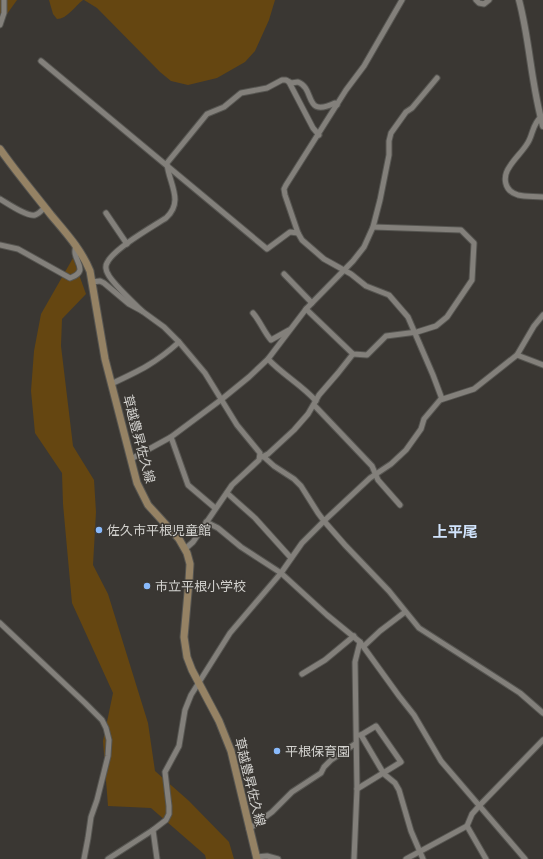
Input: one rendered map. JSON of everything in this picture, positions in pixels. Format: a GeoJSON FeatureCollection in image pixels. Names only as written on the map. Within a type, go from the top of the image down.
{"type":"FeatureCollection","features":[{"type":"Feature","properties":{"kind":"main road","name":"草越豊昇佐久線"},"geometry":{"type":"LineString","coordinates":[[0,149],[86,260],[92,282],[105,359],[137,483],[144,500],[179,539],[188,557],[190,570],[184,637],[185,647],[192,670],[220,721],[231,751],[257,858]]}},
{"type":"Feature","properties":{"kind":"street"},"geometry":{"type":"LineString","coordinates":[[0,24],[4,13],[4,0]]}},
{"type":"Feature","properties":{"kind":"street"},"geometry":{"type":"LineString","coordinates":[[402,0],[364,66],[346,90],[284,189],[298,233],[302,240],[324,259],[344,270],[366,286],[389,295],[408,317],[442,399]]}},
{"type":"Feature","properties":{"kind":"street"},"geometry":{"type":"LineString","coordinates":[[476,0],[484,4],[489,0]]}},
{"type":"Feature","properties":{"kind":"street"},"geometry":{"type":"LineString","coordinates":[[519,0],[543,126]]}},
{"type":"Feature","properties":{"kind":"street"},"geometry":{"type":"LineString","coordinates":[[41,61],[267,249],[290,232],[298,233]]}},
{"type":"Feature","properties":{"kind":"street"},"geometry":{"type":"LineString","coordinates":[[130,458],[171,437],[249,377],[268,359],[306,309],[364,247],[373,227],[380,200],[389,154],[389,141],[392,133],[406,112],[412,108],[437,78]]}},
{"type":"Feature","properties":{"kind":"street"},"geometry":{"type":"LineString","coordinates":[[142,311],[109,277],[106,270],[106,264],[126,244],[166,218],[173,209],[175,203],[174,188],[168,166],[168,160],[207,114],[224,107],[241,93],[266,88],[282,80],[289,81],[291,83],[298,82],[303,84],[311,102],[316,107],[322,108],[335,103],[337,105]]}},
{"type":"Feature","properties":{"kind":"street"},"geometry":{"type":"LineString","coordinates":[[289,81],[318,135]]}},
{"type":"Feature","properties":{"kind":"street"},"geometry":{"type":"LineString","coordinates":[[541,117],[535,122],[533,133],[528,142],[509,166],[505,179],[506,185],[514,193],[519,195],[543,197]]}},
{"type":"Feature","properties":{"kind":"street"},"geometry":{"type":"LineString","coordinates":[[0,199],[32,215],[38,213],[45,207]]}},
{"type":"Feature","properties":{"kind":"street"},"geometry":{"type":"LineString","coordinates":[[106,213],[126,244]]}},
{"type":"Feature","properties":{"kind":"street"},"geometry":{"type":"LineString","coordinates":[[306,309],[352,354],[367,355],[386,336],[414,332],[436,326],[447,317],[472,280],[474,243],[461,230],[373,227]]}},
{"type":"Feature","properties":{"kind":"street"},"geometry":{"type":"LineString","coordinates":[[0,245],[18,249],[70,278],[78,274],[80,271],[74,250],[76,246]]}},
{"type":"Feature","properties":{"kind":"street"},"geometry":{"type":"LineString","coordinates":[[284,274],[312,303]]}},
{"type":"Feature","properties":{"kind":"street"},"geometry":{"type":"LineString","coordinates":[[92,282],[102,282],[129,304],[142,311],[164,327],[179,342],[205,373],[241,430],[262,457],[294,479],[301,486],[324,522],[389,591],[419,628],[520,693],[543,713]]}},
{"type":"Feature","properties":{"kind":"street"},"geometry":{"type":"LineString","coordinates":[[253,313],[266,334],[272,340],[290,329]]}},
{"type":"Feature","properties":{"kind":"street"},"geometry":{"type":"LineString","coordinates":[[108,859],[164,823],[168,817],[169,806],[165,772],[177,750],[187,703],[199,681],[230,633],[281,573],[302,543],[376,474],[391,464],[406,450],[421,429],[424,420],[442,399],[474,389],[517,355],[534,326],[543,315]]}},
{"type":"Feature","properties":{"kind":"street"},"geometry":{"type":"LineString","coordinates":[[111,384],[149,366],[160,359],[179,342]]}},
{"type":"Feature","properties":{"kind":"street"},"geometry":{"type":"LineString","coordinates":[[185,549],[193,542],[232,485],[294,430],[308,414],[319,395],[352,354]]}},
{"type":"Feature","properties":{"kind":"street"},"geometry":{"type":"LineString","coordinates":[[517,355],[543,365]]}},
{"type":"Feature","properties":{"kind":"street"},"geometry":{"type":"LineString","coordinates":[[268,359],[286,375],[301,385],[315,403],[372,466],[378,480],[400,505]]}},
{"type":"Feature","properties":{"kind":"street"},"geometry":{"type":"LineString","coordinates":[[171,437],[188,485],[215,508]]}},
{"type":"Feature","properties":{"kind":"street"},"geometry":{"type":"LineString","coordinates":[[227,493],[255,518],[291,558]]}},
{"type":"Feature","properties":{"kind":"street"},"geometry":{"type":"LineString","coordinates":[[206,522],[218,528],[241,547],[281,573],[327,615],[362,644],[414,715],[442,761],[525,859]]}},
{"type":"Feature","properties":{"kind":"street"},"geometry":{"type":"LineString","coordinates":[[354,859],[357,789],[355,744],[358,735],[356,662],[362,644],[405,612]]}},
{"type":"Feature","properties":{"kind":"street"},"geometry":{"type":"LineString","coordinates":[[0,622],[85,703],[102,720],[106,728],[109,740],[108,756],[97,800],[91,817],[84,859]]}},
{"type":"Feature","properties":{"kind":"street"},"geometry":{"type":"LineString","coordinates":[[302,674],[325,660],[354,636]]}},
{"type":"Feature","properties":{"kind":"street"},"geometry":{"type":"LineString","coordinates":[[357,789],[384,774],[400,762],[376,726],[358,735]]}},
{"type":"Feature","properties":{"kind":"street"},"geometry":{"type":"LineString","coordinates":[[358,735],[384,774],[395,783],[402,795],[422,859]]}},
{"type":"Feature","properties":{"kind":"street"},"geometry":{"type":"LineString","coordinates":[[406,859],[467,826],[472,814],[543,740]]}},
{"type":"Feature","properties":{"kind":"street"},"geometry":{"type":"LineString","coordinates":[[249,829],[272,812],[292,792],[321,772],[331,760],[355,744]]}},
{"type":"Feature","properties":{"kind":"street"},"geometry":{"type":"LineString","coordinates":[[467,826],[486,859]]}},
{"type":"Feature","properties":{"kind":"street"},"geometry":{"type":"LineString","coordinates":[[153,830],[157,859]]}},
{"type":"Feature","properties":{"kind":"street"},"geometry":{"type":"LineString","coordinates":[[257,858],[267,856],[278,859]]}},
{"type":"Feature","properties":{"kind":"shaded area"},"geometry":{"type":"Polygon","coordinates":[[[0,0],[17,0],[7,14],[0,20],[0,0]]]}},
{"type":"Feature","properties":{"kind":"shaded area"},"geometry":{"type":"Polygon","coordinates":[[[49,0],[83,0],[68,15],[57,19],[53,14],[49,0]]]}},
{"type":"Feature","properties":{"kind":"shaded area"},"geometry":{"type":"Polygon","coordinates":[[[84,0],[275,0],[269,20],[255,51],[245,62],[217,78],[188,85],[171,81],[160,72],[97,8],[84,0]]]}},
{"type":"Feature","properties":{"kind":"shaded area"},"geometry":{"type":"Polygon","coordinates":[[[73,258],[86,294],[62,319],[61,346],[73,446],[94,480],[96,512],[93,565],[108,594],[148,723],[155,771],[189,801],[229,842],[234,859],[206,859],[205,855],[151,808],[108,806],[103,741],[113,693],[72,603],[63,504],[62,473],[35,433],[31,391],[34,351],[41,314],[73,258]]]}},
{"type":"Feature","properties":{"kind":"place","name":"佐久市平根児童館"},"geometry":{"type":"Point","coordinates":[99,530]}},
{"type":"Feature","properties":{"kind":"place","name":"市立平根小学校"},"geometry":{"type":"Point","coordinates":[147,586]}},
{"type":"Feature","properties":{"kind":"place","name":"平根保育園"},"geometry":{"type":"Point","coordinates":[277,751]}},
{"type":"Feature","properties":{"kind":"district","name":"上平尾"},"geometry":{"type":"Point","coordinates":[455,532]}}]}
